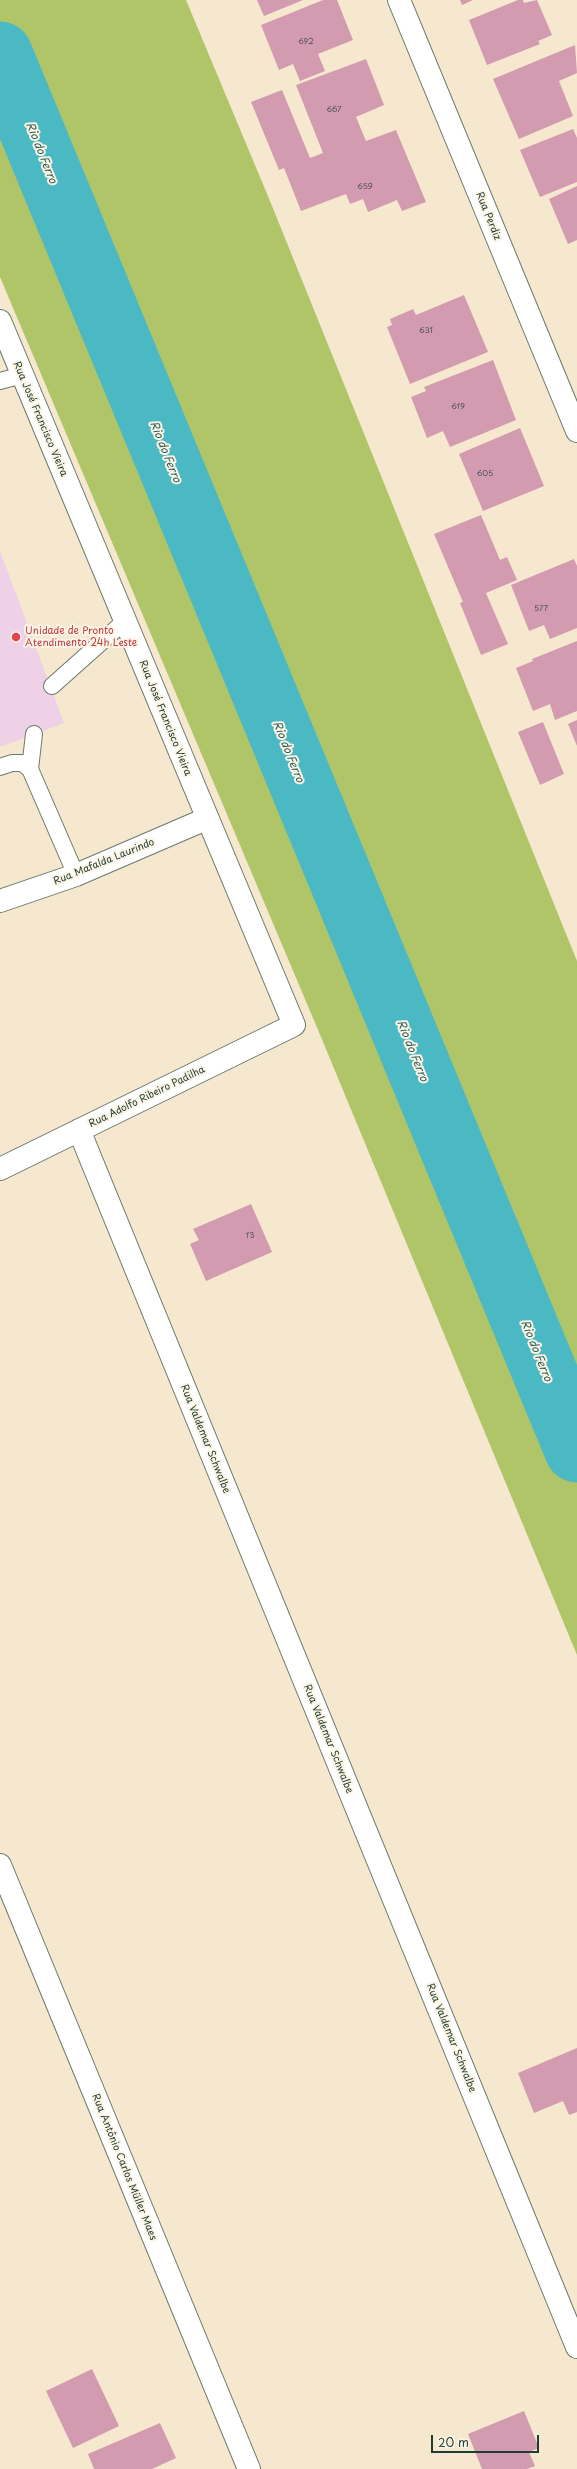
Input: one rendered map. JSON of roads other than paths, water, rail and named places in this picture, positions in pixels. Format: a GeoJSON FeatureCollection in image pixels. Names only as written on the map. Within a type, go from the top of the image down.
{"type":"FeatureCollection","features":[{"type":"Feature","properties":{"kind":"street","name":"Rua Perdiz"},"geometry":{"type":"LineString","coordinates":[[398,0],[577,431]]}},
{"type":"Feature","properties":{"kind":"street","name":"Rua José Francisco Vieira"},"geometry":{"type":"LineString","coordinates":[[0,321],[206,819],[294,1025]]}},
{"type":"Feature","properties":{"kind":"street","name":"Rua Mafalda Laurindo"},"geometry":{"type":"LineString","coordinates":[[0,901],[76,875],[206,819]]}},
{"type":"Feature","properties":{"kind":"street","name":"Rua Adolfo Ribeiro Padilha"},"geometry":{"type":"LineString","coordinates":[[0,1169],[294,1025]]}},
{"type":"Feature","properties":{"kind":"street","name":"Rua Valdemar Schwalbe"},"geometry":{"type":"LineString","coordinates":[[79,1130],[577,2347]]}},
{"type":"Feature","properties":{"kind":"street","name":"Rua Antônio Carlos Müller Maes"},"geometry":{"type":"LineString","coordinates":[[0,1865],[249,2469]]}},
{"type":"Feature","properties":{"kind":"lane"},"geometry":{"type":"LineString","coordinates":[[0,380],[22,375]]}},
{"type":"Feature","properties":{"kind":"lane"},"geometry":{"type":"LineString","coordinates":[[52,686],[125,622]]}},
{"type":"Feature","properties":{"kind":"lane"},"geometry":{"type":"LineString","coordinates":[[30,769],[34,734]]}},
{"type":"Feature","properties":{"kind":"lane"},"geometry":{"type":"LineString","coordinates":[[0,767],[12,763],[22,763],[30,769],[76,875]]}},
{"type":"Feature","properties":{"kind":"waterway","name":"Rio do Ferro"},"geometry":{"type":"LineString","coordinates":[[0,54],[577,1450]]}},
{"type":"Feature","properties":{"kind":"place","name":"Unidade de Pronto Atendimento 24h Leste"},"geometry":{"type":"Point","coordinates":[16,637]}}]}
